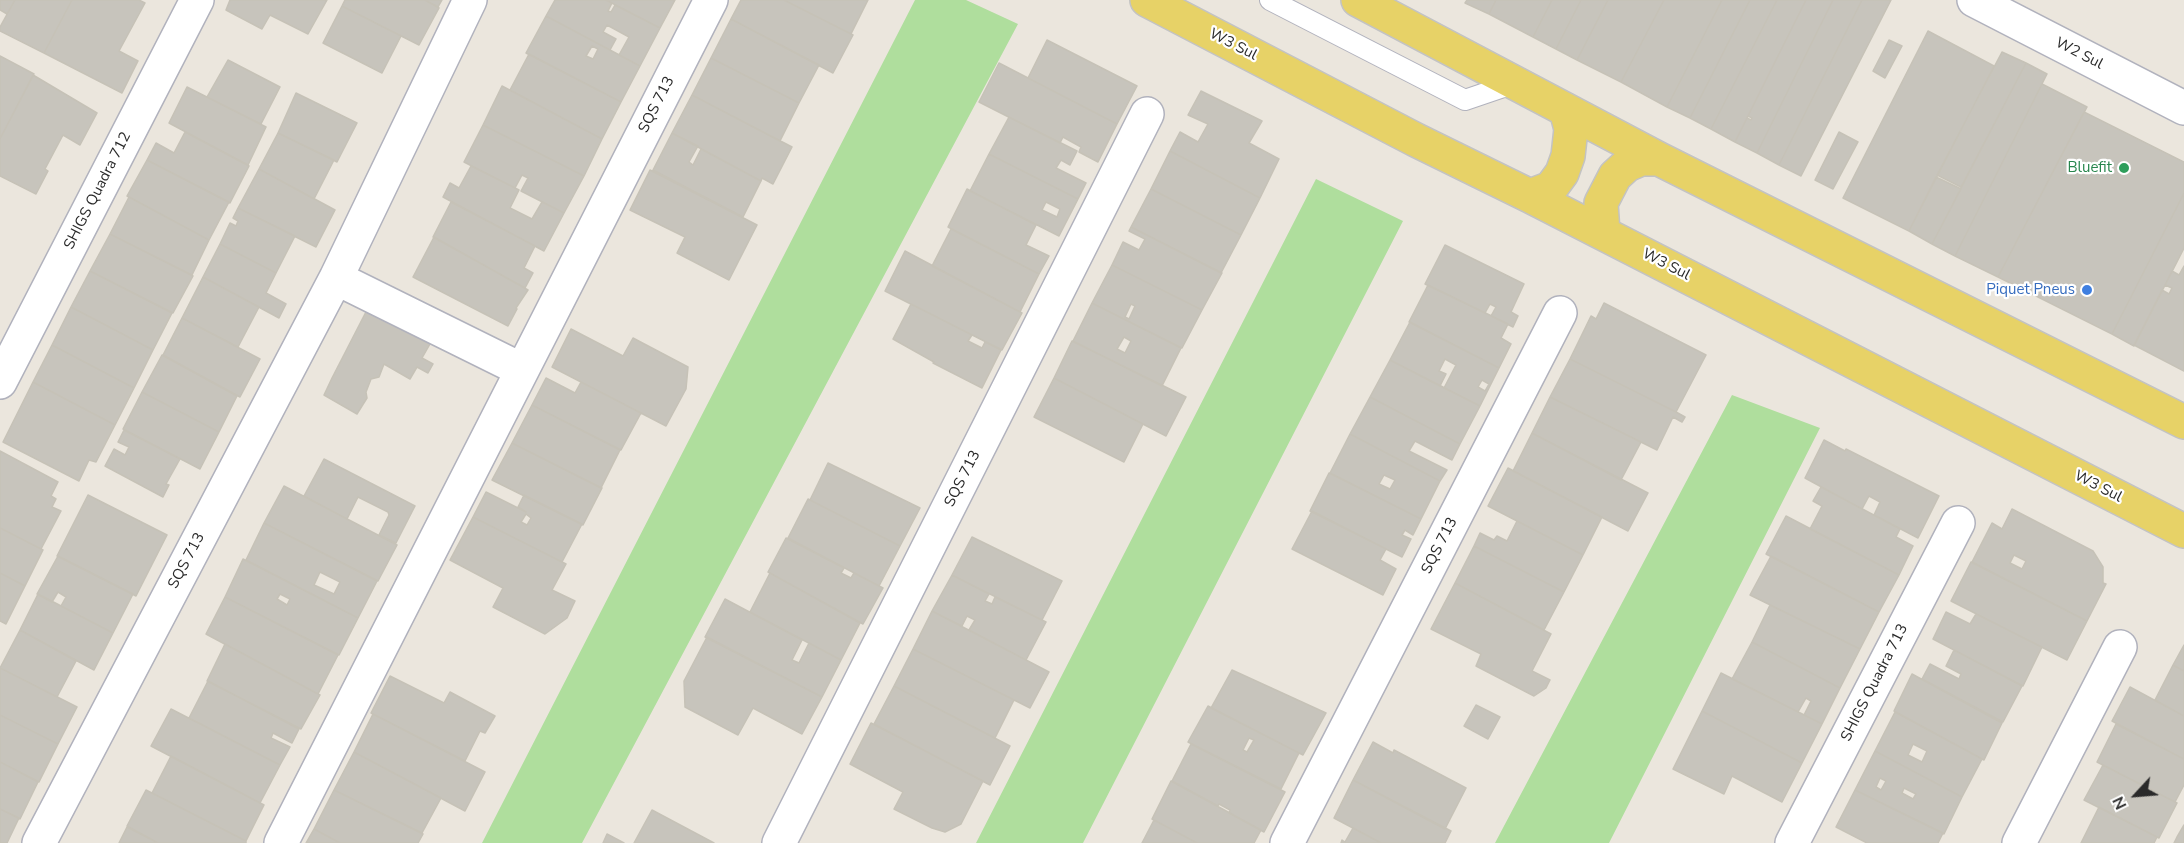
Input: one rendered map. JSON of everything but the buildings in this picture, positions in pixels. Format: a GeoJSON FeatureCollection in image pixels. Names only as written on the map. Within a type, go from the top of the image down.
{"type":"FeatureCollection","features":[{"type":"Feature","properties":{"kind":"main road","name":"W3 Sul"},"geometry":{"type":"LineString","coordinates":[[1147,0],[1416,140],[1603,233],[2184,531]]}},
{"type":"Feature","properties":{"kind":"main road"},"geometry":{"type":"LineString","coordinates":[[1358,0],[1659,159],[2184,422]]}},
{"type":"Feature","properties":{"kind":"main road"},"geometry":{"type":"LineString","coordinates":[[1530,196],[1551,188],[1562,173],[1568,156],[1571,129],[1566,110]]}},
{"type":"Feature","properties":{"kind":"main road"},"geometry":{"type":"LineString","coordinates":[[1603,233],[1600,202],[1615,176],[1628,165],[1641,159],[1659,159]]}},
{"type":"Feature","properties":{"kind":"street","name":"SHIGS Quadra 712"},"geometry":{"type":"LineString","coordinates":[[0,382],[197,0]]}},
{"type":"Feature","properties":{"kind":"street","name":"SQS 713"},"geometry":{"type":"LineString","coordinates":[[39,843],[336,278],[470,0]]}},
{"type":"Feature","properties":{"kind":"street","name":"SQS 713"},"geometry":{"type":"LineString","coordinates":[[281,843],[711,0]]}},
{"type":"Feature","properties":{"kind":"street","name":"W2 Sul"},"geometry":{"type":"LineString","coordinates":[[1974,0],[2184,108]]}},
{"type":"Feature","properties":{"kind":"street","name":"SQS 713"},"geometry":{"type":"LineString","coordinates":[[779,843],[1147,114]]}},
{"type":"Feature","properties":{"kind":"street"},"geometry":{"type":"LineString","coordinates":[[336,278],[522,370]]}},
{"type":"Feature","properties":{"kind":"street","name":"SQS 713"},"geometry":{"type":"LineString","coordinates":[[1287,843],[1560,313]]}},
{"type":"Feature","properties":{"kind":"street","name":"SHIGS Quadra 713"},"geometry":{"type":"LineString","coordinates":[[1792,843],[1958,523]]}},
{"type":"Feature","properties":{"kind":"street"},"geometry":{"type":"LineString","coordinates":[[2019,843],[2120,647]]}},
{"type":"Feature","properties":{"kind":"lane"},"geometry":{"type":"LineString","coordinates":[[1270,0],[1465,99],[1515,83]]}},
{"type":"Feature","properties":{"kind":"green space"},"geometry":{"type":"Polygon","coordinates":[[[915,0],[966,0],[1018,24],[582,843],[482,843],[915,0]]]}},
{"type":"Feature","properties":{"kind":"green space"},"geometry":{"type":"Polygon","coordinates":[[[1316,179],[1403,221],[1083,843],[976,843],[1316,179]]]}},
{"type":"Feature","properties":{"kind":"green space"},"geometry":{"type":"Polygon","coordinates":[[[1732,395],[1820,428],[1609,843],[1495,843],[1732,395]]]}},
{"type":"Feature","properties":{"kind":"place","name":"Bluefit"},"geometry":{"type":"Point","coordinates":[2124,168]}},
{"type":"Feature","properties":{"kind":"place","name":"Piquet Pneus"},"geometry":{"type":"Point","coordinates":[2087,290]}}]}
